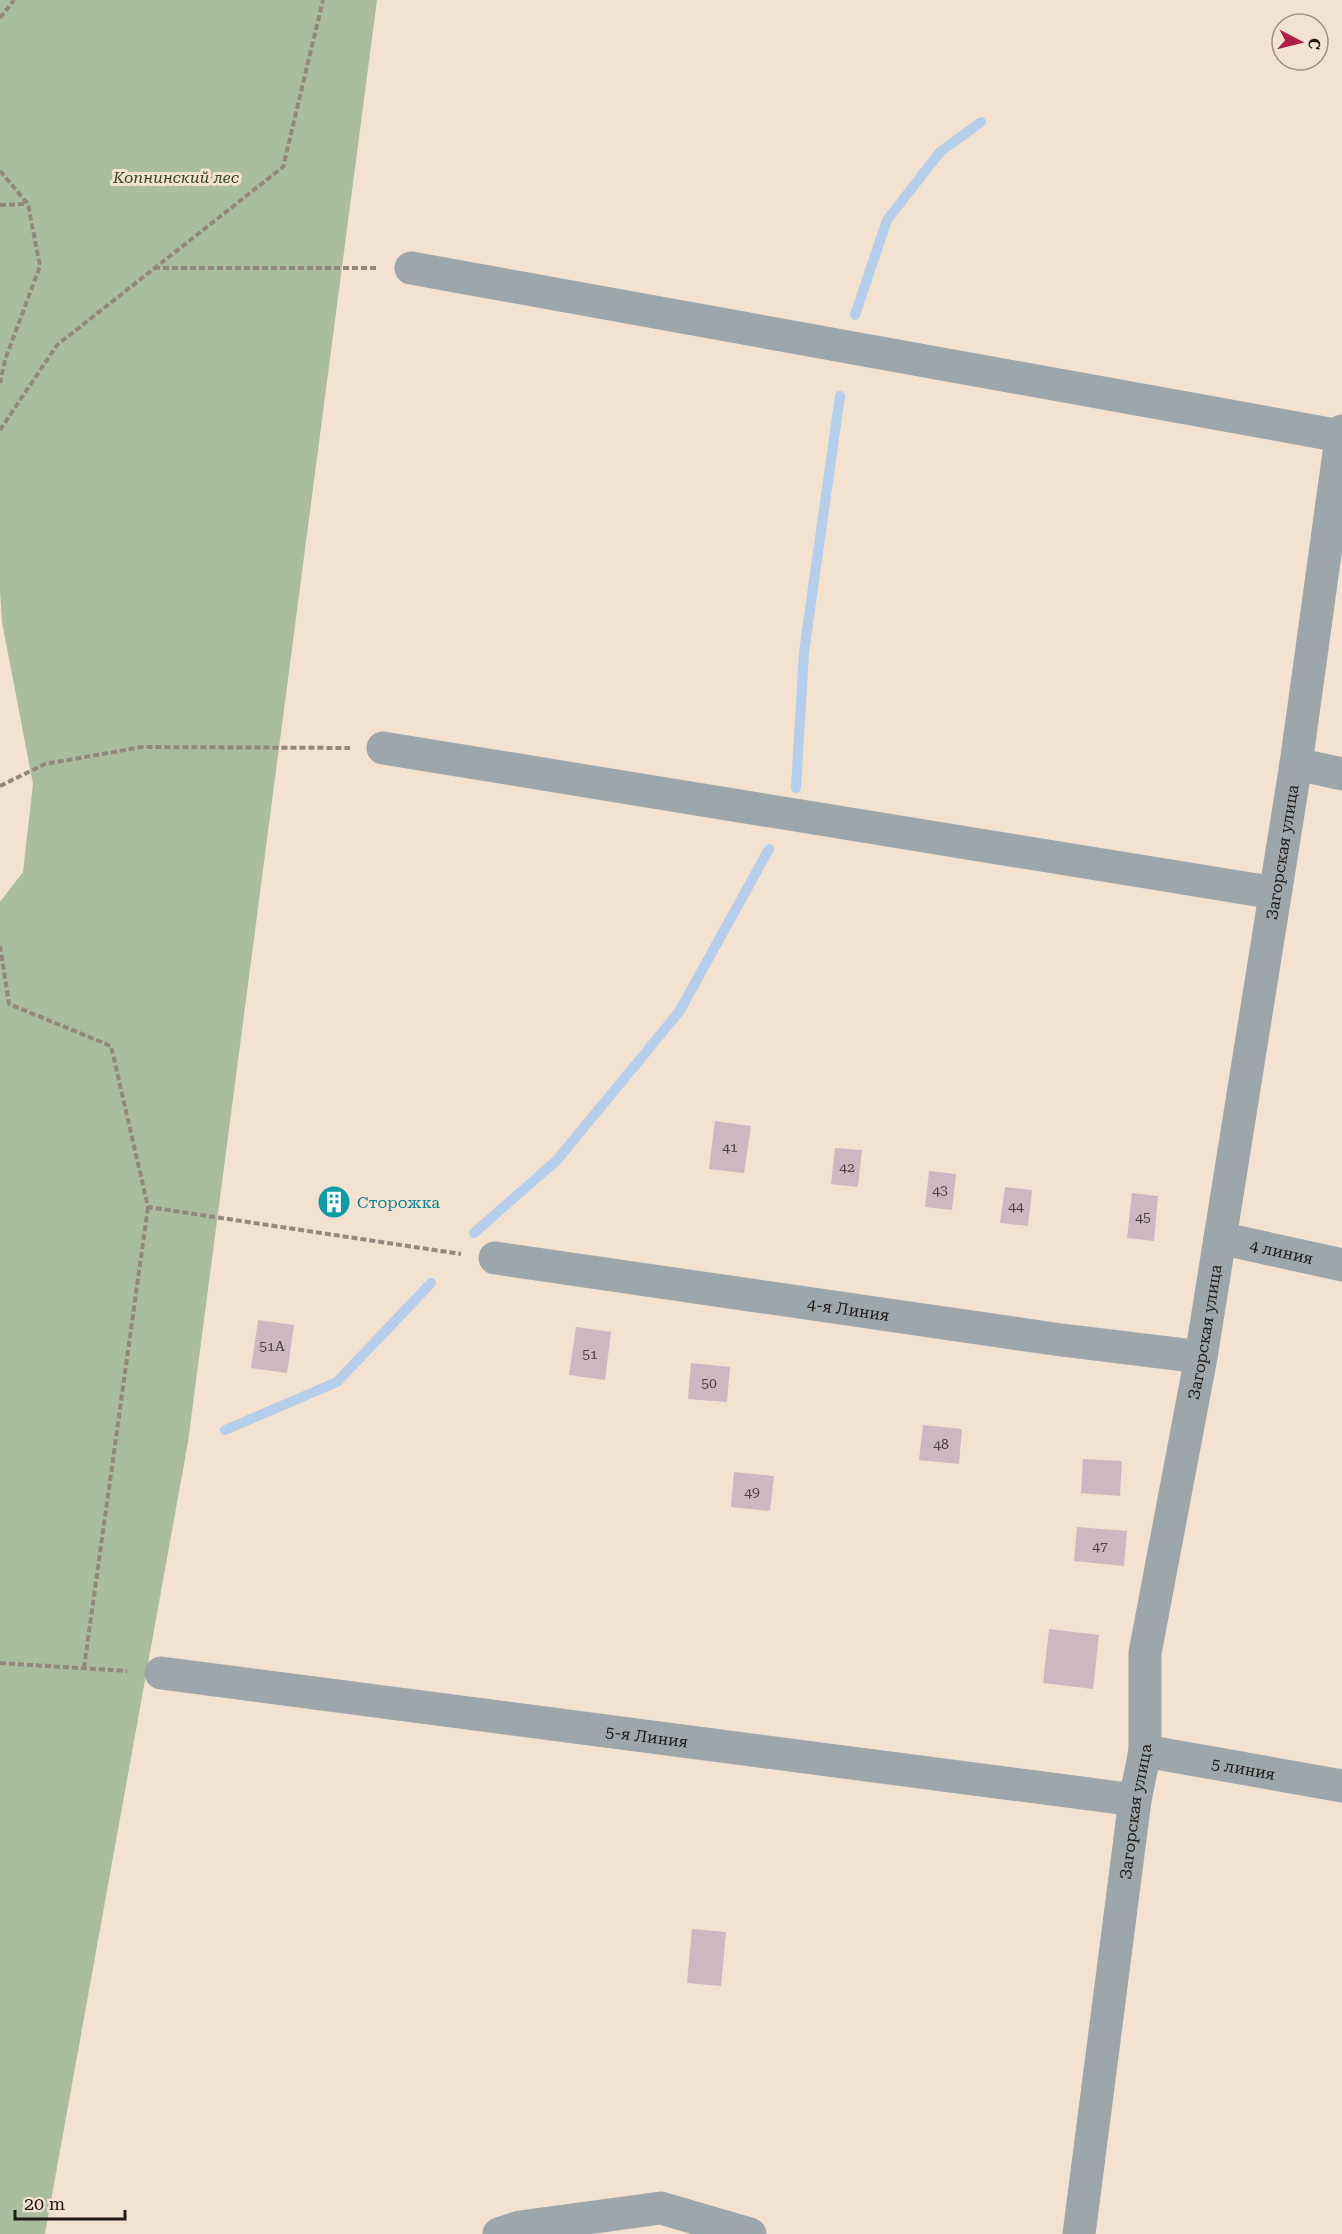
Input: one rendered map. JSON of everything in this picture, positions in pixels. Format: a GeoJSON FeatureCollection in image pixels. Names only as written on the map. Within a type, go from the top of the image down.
{"type":"FeatureCollection","features":[{"type":"Feature","properties":{"kind":"street"},"geometry":{"type":"LineString","coordinates":[[411,268],[1341,436]]}},
{"type":"Feature","properties":{"kind":"street","name":"Загорская улица"},"geometry":{"type":"LineString","coordinates":[[1079,2234],[1135,1800],[1145,1751],[1145,1653],[1201,1357],[1296,764],[1342,431]]}},
{"type":"Feature","properties":{"kind":"street"},"geometry":{"type":"LineString","coordinates":[[383,748],[1275,893]]}},
{"type":"Feature","properties":{"kind":"street"},"geometry":{"type":"LineString","coordinates":[[1296,764],[1342,774]]}},
{"type":"Feature","properties":{"kind":"street","name":"4 линия"},"geometry":{"type":"LineString","coordinates":[[1220,1238],[1342,1265]]}},
{"type":"Feature","properties":{"kind":"street","name":"4-я Линия"},"geometry":{"type":"LineString","coordinates":[[495,1258],[1054,1339],[1201,1357]]}},
{"type":"Feature","properties":{"kind":"street","name":"5-я Линия"},"geometry":{"type":"LineString","coordinates":[[160,1673],[1135,1800]]}},
{"type":"Feature","properties":{"kind":"street","name":"5 линия"},"geometry":{"type":"LineString","coordinates":[[1145,1751],[1342,1786]]}},
{"type":"Feature","properties":{"kind":"street"},"geometry":{"type":"LineString","coordinates":[[499,2234],[520,2227],[661,2208],[750,2234]]}},
{"type":"Feature","properties":{"kind":"path"},"geometry":{"type":"LineString","coordinates":[[0,18],[14,0]]}},
{"type":"Feature","properties":{"kind":"path"},"geometry":{"type":"LineString","coordinates":[[0,430],[57,345],[283,167],[323,0]]}},
{"type":"Feature","properties":{"kind":"path"},"geometry":{"type":"LineString","coordinates":[[0,171],[28,204],[40,266],[5,360],[0,383]]}},
{"type":"Feature","properties":{"kind":"path"},"geometry":{"type":"LineString","coordinates":[[0,206],[28,204]]}},
{"type":"Feature","properties":{"kind":"path"},"geometry":{"type":"LineString","coordinates":[[154,268],[411,268]]}},
{"type":"Feature","properties":{"kind":"path"},"geometry":{"type":"LineString","coordinates":[[0,786],[45,764],[142,747],[383,748]]}},
{"type":"Feature","properties":{"kind":"path"},"geometry":{"type":"LineString","coordinates":[[0,946],[9,1004],[111,1046],[148,1207],[84,1668]]}},
{"type":"Feature","properties":{"kind":"path"},"geometry":{"type":"LineString","coordinates":[[148,1207],[419,1249],[495,1258]]}},
{"type":"Feature","properties":{"kind":"path"},"geometry":{"type":"LineString","coordinates":[[0,1663],[160,1673]]}},
{"type":"Feature","properties":{"kind":"green space","name":"Копнинский лес"},"geometry":{"type":"Polygon","coordinates":[[[0,0],[377,0],[188,1442],[45,2234],[0,2234],[0,902],[23,872],[33,784],[2,622],[0,591],[0,0]]]}},
{"type":"Feature","properties":{"kind":"building"},"geometry":{"type":"Polygon","coordinates":[[[715,1121],[751,1126],[744,1173],[709,1169],[715,1121]]]}},
{"type":"Feature","properties":{"kind":"building"},"geometry":{"type":"Polygon","coordinates":[[[835,1148],[862,1150],[858,1187],[831,1184],[835,1148]]]}},
{"type":"Feature","properties":{"kind":"building"},"geometry":{"type":"Polygon","coordinates":[[[929,1171],[956,1174],[952,1210],[925,1207],[929,1171]]]}},
{"type":"Feature","properties":{"kind":"building"},"geometry":{"type":"Polygon","coordinates":[[[1005,1187],[1032,1190],[1028,1226],[1000,1223],[1005,1187]]]}},
{"type":"Feature","properties":{"kind":"building","name":"Сторожка"},"geometry":{"type":"Polygon","coordinates":[[[323,1189],[349,1194],[345,1215],[319,1210],[323,1189]]]}},
{"type":"Feature","properties":{"kind":"building"},"geometry":{"type":"Polygon","coordinates":[[[1132,1193],[1158,1196],[1154,1241],[1127,1238],[1132,1193]]]}},
{"type":"Feature","properties":{"kind":"building"},"geometry":{"type":"Polygon","coordinates":[[[258,1320],[294,1325],[287,1373],[251,1368],[258,1320]]]}},
{"type":"Feature","properties":{"kind":"building"},"geometry":{"type":"Polygon","coordinates":[[[576,1327],[611,1332],[605,1380],[569,1375],[576,1327]]]}},
{"type":"Feature","properties":{"kind":"building"},"geometry":{"type":"Polygon","coordinates":[[[691,1363],[730,1367],[727,1402],[688,1399],[691,1363]]]}},
{"type":"Feature","properties":{"kind":"building"},"geometry":{"type":"Polygon","coordinates":[[[923,1425],[962,1429],[959,1464],[919,1460],[923,1425]]]}},
{"type":"Feature","properties":{"kind":"building"},"geometry":{"type":"Polygon","coordinates":[[[1083,1459],[1122,1461],[1120,1496],[1081,1493],[1083,1459]]]}},
{"type":"Feature","properties":{"kind":"building"},"geometry":{"type":"Polygon","coordinates":[[[734,1472],[774,1476],[770,1511],[731,1507],[734,1472]]]}},
{"type":"Feature","properties":{"kind":"building"},"geometry":{"type":"Polygon","coordinates":[[[1077,1527],[1127,1531],[1124,1566],[1074,1561],[1077,1527]]]}},
{"type":"Feature","properties":{"kind":"building"},"geometry":{"type":"Polygon","coordinates":[[[1049,1629],[1099,1635],[1093,1689],[1043,1683],[1049,1629]]]}},
{"type":"Feature","properties":{"kind":"building"},"geometry":{"type":"Polygon","coordinates":[[[692,1929],[726,1932],[721,1986],[687,1983],[692,1929]]]}},
{"type":"Feature","properties":{"kind":"waterway"},"geometry":{"type":"LineString","coordinates":[[855,315],[887,220],[940,152],[981,122]]}},
{"type":"Feature","properties":{"kind":"waterway"},"geometry":{"type":"LineString","coordinates":[[796,788],[804,652],[840,396]]}},
{"type":"Feature","properties":{"kind":"waterway"},"geometry":{"type":"LineString","coordinates":[[474,1233],[557,1160],[679,1012],[769,849]]}},
{"type":"Feature","properties":{"kind":"waterway"},"geometry":{"type":"LineString","coordinates":[[225,1430],[337,1382],[431,1283]]}},
{"type":"Feature","properties":{"kind":"place","name":"Сторожка"},"geometry":{"type":"Point","coordinates":[334,1202]}}]}
